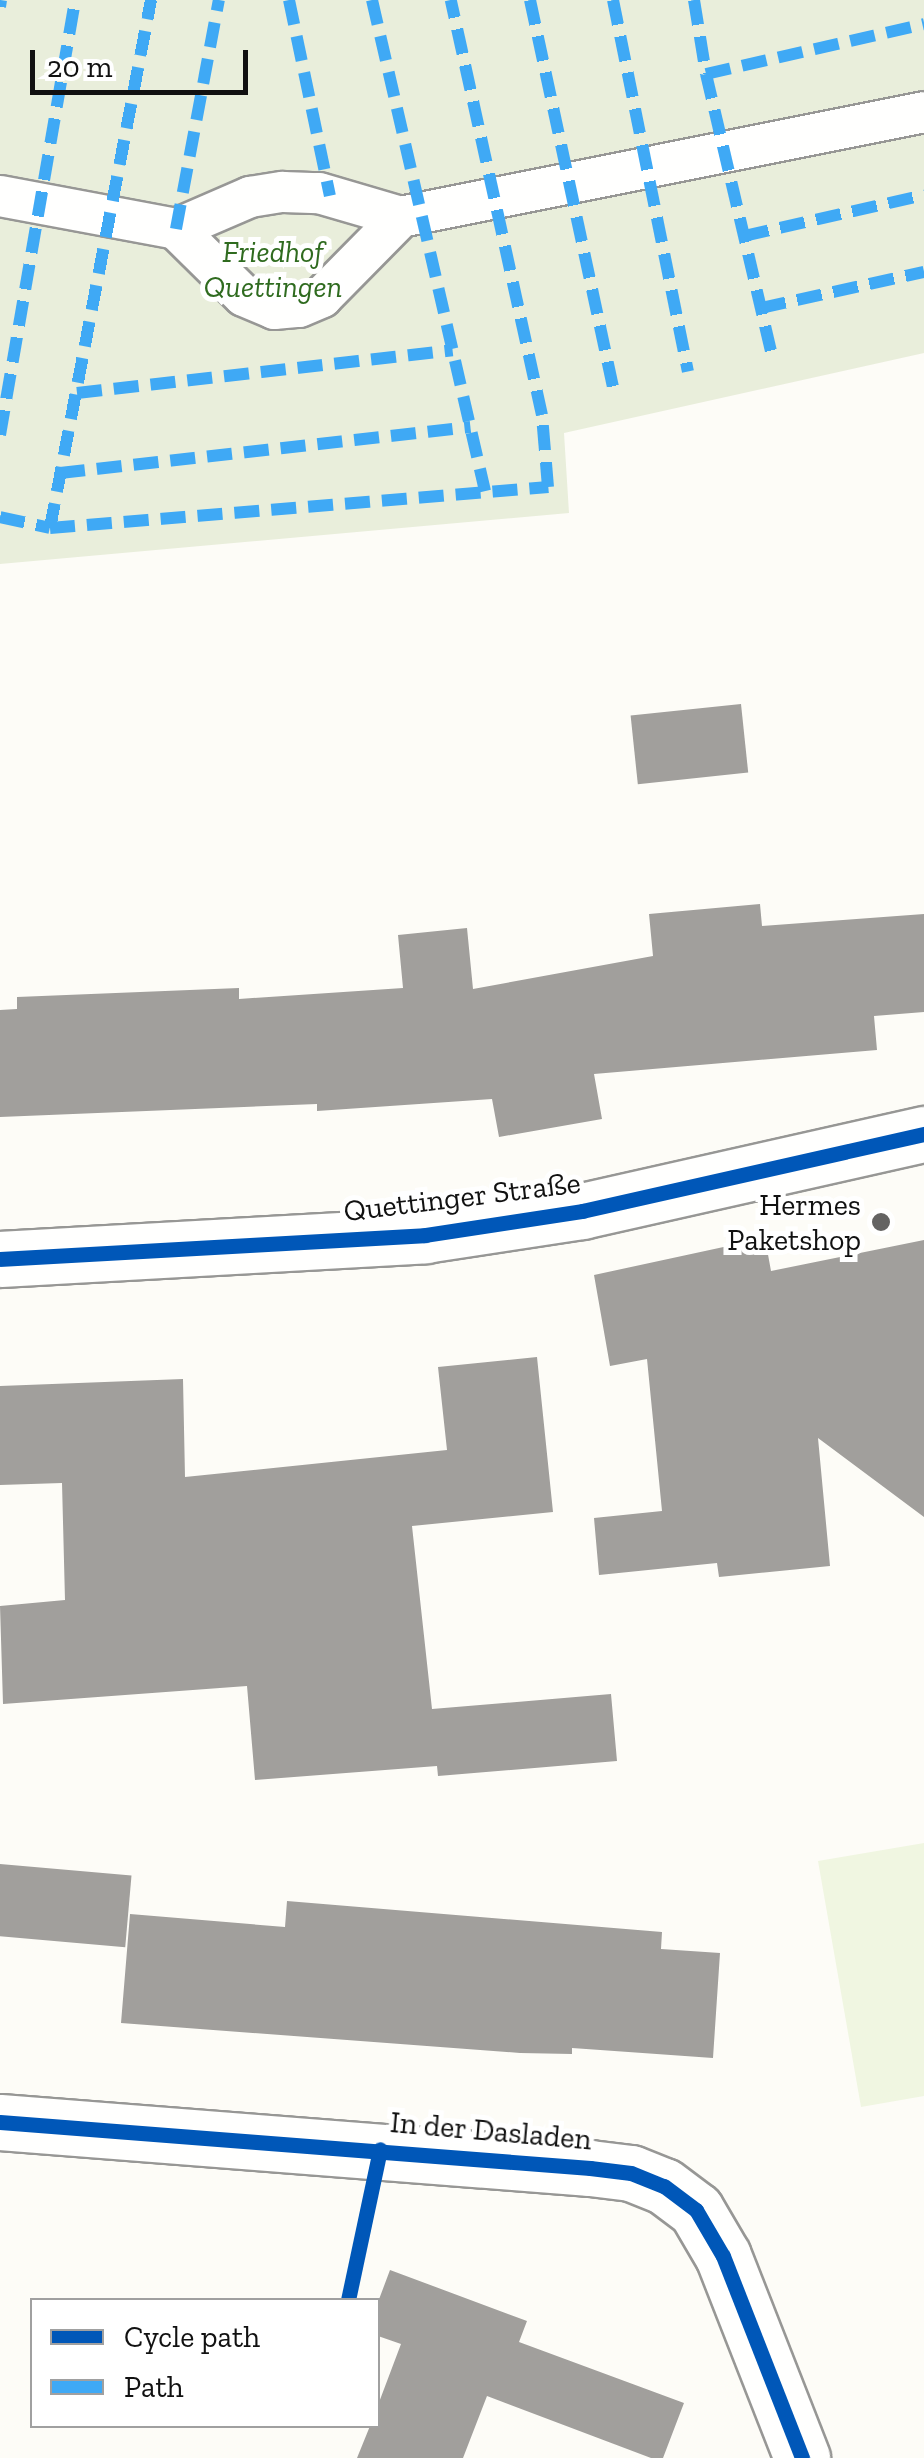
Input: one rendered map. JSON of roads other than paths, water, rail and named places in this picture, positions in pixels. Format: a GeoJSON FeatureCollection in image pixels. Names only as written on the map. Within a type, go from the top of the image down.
{"type":"FeatureCollection","features":[{"type":"Feature","properties":{"kind":"street","name":"Quettinger Straße"},"geometry":{"type":"LineString","coordinates":[[0,1259],[425,1235],[582,1211],[924,1134]]}},
{"type":"Feature","properties":{"kind":"street","name":"In der Dasladen"},"geometry":{"type":"LineString","coordinates":[[0,2122],[590,2168],[631,2173],[664,2186],[696,2210],[723,2256],[802,2458]]}},
{"type":"Feature","properties":{"kind":"lane"},"geometry":{"type":"LineString","coordinates":[[0,196],[176,228],[232,203],[283,192],[319,194],[401,217],[924,112]]}},
{"type":"Feature","properties":{"kind":"lane"},"geometry":{"type":"LineString","coordinates":[[176,228],[244,296],[274,309],[299,306],[322,297],[401,217]]}},
{"type":"Feature","properties":{"kind":"place","name":"Hermes Paketshop"},"geometry":{"type":"Point","coordinates":[881,1222]}},
{"type":"Feature","properties":{"kind":"park label","name":"Friedhof Quettingen"},"geometry":{"type":"Point","coordinates":[273,269]}}]}
